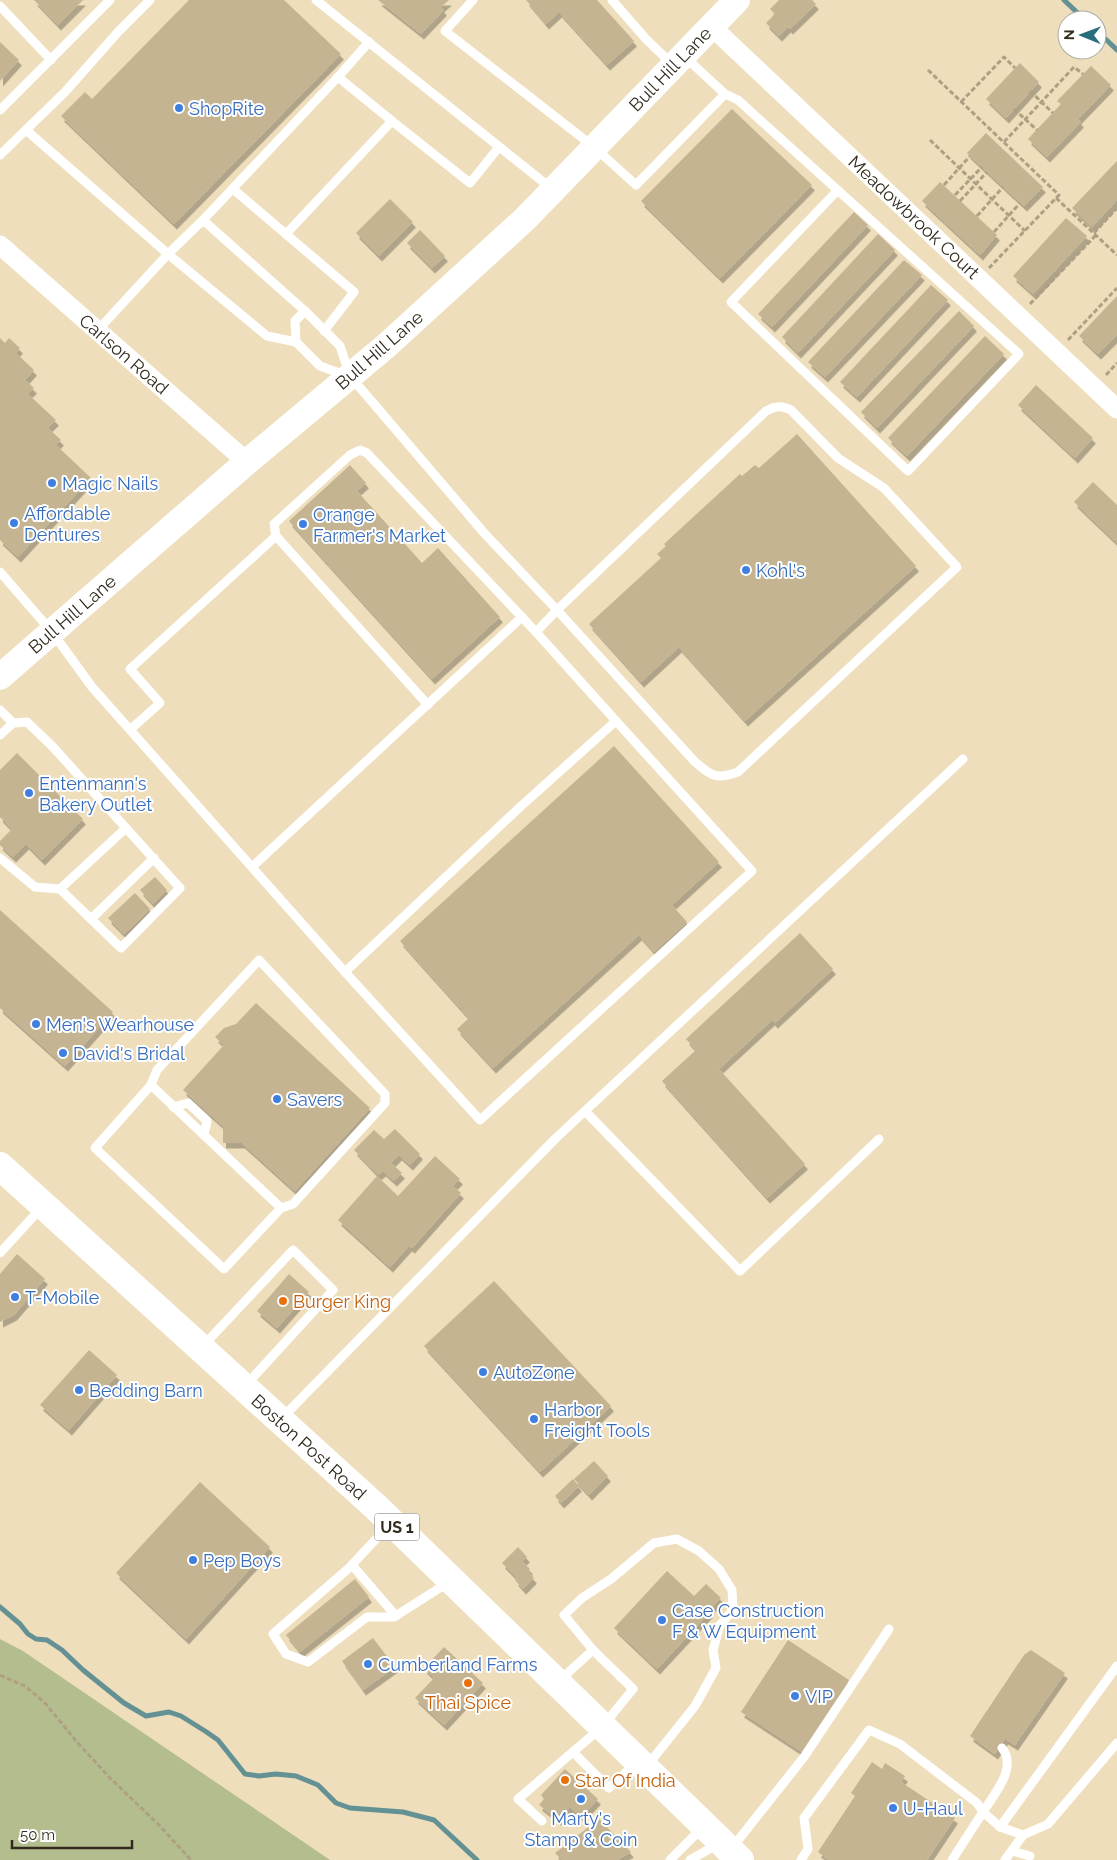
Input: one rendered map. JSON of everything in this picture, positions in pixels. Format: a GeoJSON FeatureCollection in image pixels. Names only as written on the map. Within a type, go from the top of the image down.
{"type":"FeatureCollection","features":[{"type":"Feature","properties":{"kind":"main road","name":"Bull Hill Lane"},"geometry":{"type":"LineString","coordinates":[[0,678],[247,462],[386,346],[518,226],[737,0]]}},
{"type":"Feature","properties":{"kind":"main road","name":"Boston Post Road"},"geometry":{"type":"LineString","coordinates":[[0,1166],[392,1523],[724,1845]]}},
{"type":"Feature","properties":{"kind":"street","name":"Meadowbrook Court"},"geometry":{"type":"LineString","coordinates":[[710,26],[1117,409]]}},
{"type":"Feature","properties":{"kind":"street","name":"Carlson Road"},"geometry":{"type":"LineString","coordinates":[[0,245],[247,462]]}},
{"type":"Feature","properties":{"kind":"lane"},"geometry":{"type":"LineString","coordinates":[[0,110],[110,0]]}},
{"type":"Feature","properties":{"kind":"lane"},"geometry":{"type":"LineString","coordinates":[[0,155],[65,92],[118,32],[150,0]]}},
{"type":"Feature","properties":{"kind":"lane"},"geometry":{"type":"LineString","coordinates":[[316,0],[553,190]]}},
{"type":"Feature","properties":{"kind":"lane"},"geometry":{"type":"LineString","coordinates":[[473,0],[444,31],[594,147],[636,185],[725,94]]}},
{"type":"Feature","properties":{"kind":"lane"},"geometry":{"type":"LineString","coordinates":[[612,0],[646,40],[678,60],[725,94],[738,100],[1019,354],[908,471],[731,302],[837,190]]}},
{"type":"Feature","properties":{"kind":"lane"},"geometry":{"type":"LineString","coordinates":[[0,6],[50,60]]}},
{"type":"Feature","properties":{"kind":"lane"},"geometry":{"type":"LineString","coordinates":[[98,331],[168,254],[233,189],[369,42]]}},
{"type":"Feature","properties":{"kind":"lane"},"geometry":{"type":"LineString","coordinates":[[338,77],[470,183],[499,147]]}},
{"type":"Feature","properties":{"kind":"lane"},"geometry":{"type":"LineString","coordinates":[[286,234],[392,121]]}},
{"type":"Feature","properties":{"kind":"lane"},"geometry":{"type":"LineString","coordinates":[[26,130],[168,254],[267,336],[296,342],[320,366],[350,376]]}},
{"type":"Feature","properties":{"kind":"lane"},"geometry":{"type":"LineString","coordinates":[[233,189],[354,292],[324,330]]}},
{"type":"Feature","properties":{"kind":"lane"},"geometry":{"type":"LineString","coordinates":[[203,220],[305,311],[340,346],[350,376],[485,534],[558,610],[695,762],[710,775],[723,778],[738,772],[957,567],[884,488],[838,458],[791,410],[783,406],[776,406],[766,411],[558,610],[536,632]]}},
{"type":"Feature","properties":{"kind":"lane"},"geometry":{"type":"LineString","coordinates":[[296,342],[295,320],[305,311]]}},
{"type":"Feature","properties":{"kind":"lane"},"geometry":{"type":"LineString","coordinates":[[0,572],[52,632],[92,686],[345,972],[480,1120],[752,871],[536,632],[367,453],[360,450],[350,455],[274,524],[276,536],[428,705]]}},
{"type":"Feature","properties":{"kind":"lane"},"geometry":{"type":"LineString","coordinates":[[131,729],[160,704],[130,669],[276,536]]}},
{"type":"Feature","properties":{"kind":"lane"},"geometry":{"type":"LineString","coordinates":[[252,867],[522,617]]}},
{"type":"Feature","properties":{"kind":"lane"},"geometry":{"type":"LineString","coordinates":[[0,710],[13,723]]}},
{"type":"Feature","properties":{"kind":"lane"},"geometry":{"type":"LineString","coordinates":[[345,972],[520,807],[616,721]]}},
{"type":"Feature","properties":{"kind":"lane"},"geometry":{"type":"LineString","coordinates":[[0,735],[13,723],[27,722],[53,747],[180,888],[121,948],[60,889],[34,887],[0,858]]}},
{"type":"Feature","properties":{"kind":"lane"},"geometry":{"type":"LineString","coordinates":[[280,1420],[556,1138],[963,759]]}},
{"type":"Feature","properties":{"kind":"lane"},"geometry":{"type":"LineString","coordinates":[[60,889],[126,828]]}},
{"type":"Feature","properties":{"kind":"lane"},"geometry":{"type":"LineString","coordinates":[[91,919],[154,858]]}},
{"type":"Feature","properties":{"kind":"lane"},"geometry":{"type":"LineString","coordinates":[[259,960],[385,1094],[385,1103],[293,1204],[281,1208],[224,1269],[95,1148],[151,1085],[157,1070],[259,960]]}},
{"type":"Feature","properties":{"kind":"lane"},"geometry":{"type":"LineString","coordinates":[[151,1085],[281,1208]]}},
{"type":"Feature","properties":{"kind":"lane"},"geometry":{"type":"LineString","coordinates":[[585,1111],[740,1271],[879,1139]]}},
{"type":"Feature","properties":{"kind":"lane"},"geometry":{"type":"LineString","coordinates":[[0,1253],[43,1205]]}},
{"type":"Feature","properties":{"kind":"lane"},"geometry":{"type":"LineString","coordinates":[[201,1348],[293,1250],[333,1290],[244,1387]]}},
{"type":"Feature","properties":{"kind":"lane"},"geometry":{"type":"LineString","coordinates":[[392,1523],[352,1565],[273,1634],[286,1654],[308,1662],[367,1617],[396,1616],[452,1581]]}},
{"type":"Feature","properties":{"kind":"lane"},"geometry":{"type":"LineString","coordinates":[[542,1821],[518,1799],[602,1726],[633,1689],[593,1650],[564,1615],[582,1598],[611,1579],[654,1543],[677,1539],[699,1551],[720,1569],[732,1590],[733,1610],[720,1625],[713,1650],[716,1668],[695,1706],[642,1764],[609,1788],[573,1752]]}},
{"type":"Feature","properties":{"kind":"lane"},"geometry":{"type":"LineString","coordinates":[[352,1565],[396,1616]]}},
{"type":"Feature","properties":{"kind":"lane"},"geometry":{"type":"LineString","coordinates":[[690,1860],[724,1845],[804,1758],[889,1629]]}},
{"type":"Feature","properties":{"kind":"lane"},"geometry":{"type":"LineString","coordinates":[[557,1682],[593,1650]]}},
{"type":"Feature","properties":{"kind":"lane"},"geometry":{"type":"LineString","coordinates":[[1000,1827],[1117,1666]]}},
{"type":"Feature","properties":{"kind":"lane"},"geometry":{"type":"LineString","coordinates":[[801,1860],[808,1849],[804,1818],[869,1730],[900,1744],[977,1803],[983,1812],[1000,1827],[1023,1835]]}},
{"type":"Feature","properties":{"kind":"lane"},"geometry":{"type":"LineString","coordinates":[[1006,1860],[1023,1835],[1048,1824],[1117,1743]]}},
{"type":"Feature","properties":{"kind":"lane"},"geometry":{"type":"LineString","coordinates":[[952,1860],[1002,1781],[1009,1764],[1002,1748]]}},
{"type":"Feature","properties":{"kind":"lane"},"geometry":{"type":"LineString","coordinates":[[670,1860],[724,1845]]}},
{"type":"Feature","properties":{"kind":"lane"},"geometry":{"type":"LineString","coordinates":[[1012,1851],[1030,1856]]}},
{"type":"Feature","properties":{"kind":"path"},"geometry":{"type":"LineString","coordinates":[[962,102],[1004,57],[1015,68]]}},
{"type":"Feature","properties":{"kind":"path"},"geometry":{"type":"LineString","coordinates":[[1004,142],[1074,67],[1083,74]]}},
{"type":"Feature","properties":{"kind":"path"},"geometry":{"type":"LineString","coordinates":[[928,70],[1059,195],[989,269]]}},
{"type":"Feature","properties":{"kind":"path"},"geometry":{"type":"LineString","coordinates":[[1030,91],[1053,113]]}},
{"type":"Feature","properties":{"kind":"path"},"geometry":{"type":"LineString","coordinates":[[1014,109],[1037,130]]}},
{"type":"Feature","properties":{"kind":"path"},"geometry":{"type":"LineString","coordinates":[[930,140],[1025,231]]}},
{"type":"Feature","properties":{"kind":"path"},"geometry":{"type":"LineString","coordinates":[[944,185],[970,156]]}},
{"type":"Feature","properties":{"kind":"path"},"geometry":{"type":"LineString","coordinates":[[955,195],[982,167]]}},
{"type":"Feature","properties":{"kind":"path"},"geometry":{"type":"LineString","coordinates":[[960,201],[987,172]]}},
{"type":"Feature","properties":{"kind":"path"},"geometry":{"type":"LineString","coordinates":[[977,216],[1003,187]]}},
{"type":"Feature","properties":{"kind":"path"},"geometry":{"type":"LineString","coordinates":[[1056,198],[1117,255]]}},
{"type":"Feature","properties":{"kind":"path"},"geometry":{"type":"LineString","coordinates":[[994,232],[1020,203]]}},
{"type":"Feature","properties":{"kind":"path"},"geometry":{"type":"LineString","coordinates":[[1029,305],[1117,208]]}},
{"type":"Feature","properties":{"kind":"path"},"geometry":{"type":"LineString","coordinates":[[1068,340],[1117,288]]}},
{"type":"Feature","properties":{"kind":"path"},"geometry":{"type":"LineString","coordinates":[[1105,376],[1117,363]]}},
{"type":"Feature","properties":{"kind":"path"},"geometry":{"type":"LineString","coordinates":[[0,1675],[25,1686],[45,1703],[110,1778],[159,1825],[191,1860]]}},
{"type":"Feature","properties":{"kind":"green space"},"geometry":{"type":"Polygon","coordinates":[[[0,1639],[23,1651],[330,1860],[0,1860],[0,1639]]]}},
{"type":"Feature","properties":{"kind":"building"},"geometry":{"type":"Polygon","coordinates":[[[34,0],[83,0],[58,25],[34,0]]]}},
{"type":"Feature","properties":{"kind":"building","name":"ShopRite"},"geometry":{"type":"Polygon","coordinates":[[[189,0],[284,0],[341,54],[174,224],[61,116],[85,92],[92,99],[189,0]]]}},
{"type":"Feature","properties":{"kind":"building"},"geometry":{"type":"Polygon","coordinates":[[[378,0],[449,0],[441,7],[444,10],[421,34],[378,0]]]}},
{"type":"Feature","properties":{"kind":"building"},"geometry":{"type":"Polygon","coordinates":[[[526,0],[597,0],[634,41],[607,65],[559,12],[546,24],[526,0]]]}},
{"type":"Feature","properties":{"kind":"building"},"geometry":{"type":"Polygon","coordinates":[[[779,0],[812,0],[816,4],[790,29],[788,27],[779,36],[766,23],[775,14],[770,9],[779,0]]]}},
{"type":"Feature","properties":{"kind":"building"},"geometry":{"type":"Polygon","coordinates":[[[0,42],[19,60],[0,81],[0,42]]]}},
{"type":"Feature","properties":{"kind":"building"},"geometry":{"type":"Polygon","coordinates":[[[1020,63],[1039,82],[1006,118],[986,99],[1020,63]]]}},
{"type":"Feature","properties":{"kind":"building"},"geometry":{"type":"Polygon","coordinates":[[[1091,66],[1111,85],[1078,119],[1081,122],[1047,157],[1028,139],[1061,104],[1057,101],[1091,66]]]}},
{"type":"Feature","properties":{"kind":"building"},"geometry":{"type":"Polygon","coordinates":[[[732,109],[812,185],[720,278],[641,201],[732,109]]]}},
{"type":"Feature","properties":{"kind":"building"},"geometry":{"type":"Polygon","coordinates":[[[986,133],[1043,187],[1024,206],[967,153],[986,133]]]}},
{"type":"Feature","properties":{"kind":"building"},"geometry":{"type":"Polygon","coordinates":[[[1117,161],[1117,200],[1092,227],[1072,208],[1117,161]]]}},
{"type":"Feature","properties":{"kind":"building"},"geometry":{"type":"Polygon","coordinates":[[[940,182],[997,235],[980,255],[922,201],[940,182]]]}},
{"type":"Feature","properties":{"kind":"building"},"geometry":{"type":"Polygon","coordinates":[[[390,199],[413,222],[379,256],[356,233],[390,199]]]}},
{"type":"Feature","properties":{"kind":"building"},"geometry":{"type":"Polygon","coordinates":[[[854,212],[868,225],[772,327],[758,314],[854,212]]]}},
{"type":"Feature","properties":{"kind":"building"},"geometry":{"type":"Polygon","coordinates":[[[1066,218],[1087,236],[1033,294],[1013,276],[1066,218]]]}},
{"type":"Feature","properties":{"kind":"building"},"geometry":{"type":"Polygon","coordinates":[[[420,230],[445,256],[432,268],[407,243],[420,230]]]}},
{"type":"Feature","properties":{"kind":"building"},"geometry":{"type":"Polygon","coordinates":[[[878,234],[895,250],[798,353],[782,337],[878,234]]]}},
{"type":"Feature","properties":{"kind":"building"},"geometry":{"type":"Polygon","coordinates":[[[904,260],[922,275],[825,377],[808,362],[904,260]]]}},
{"type":"Feature","properties":{"kind":"building"},"geometry":{"type":"Polygon","coordinates":[[[931,285],[948,300],[857,397],[840,382],[931,285]]]}},
{"type":"Feature","properties":{"kind":"building"},"geometry":{"type":"Polygon","coordinates":[[[1117,296],[1117,335],[1098,354],[1079,336],[1117,296]]]}},
{"type":"Feature","properties":{"kind":"building"},"geometry":{"type":"Polygon","coordinates":[[[959,311],[974,326],[877,428],[861,412],[959,311]]]}},
{"type":"Feature","properties":{"kind":"building"},"geometry":{"type":"Polygon","coordinates":[[[985,336],[1004,354],[907,456],[888,438],[985,336]]]}},
{"type":"Feature","properties":{"kind":"building"},"geometry":{"type":"Polygon","coordinates":[[[0,338],[5,343],[9,338],[20,348],[16,353],[34,370],[25,380],[34,388],[28,394],[56,420],[48,428],[61,440],[56,445],[91,478],[18,557],[0,540],[0,338]]]}},
{"type":"Feature","properties":{"kind":"building"},"geometry":{"type":"Polygon","coordinates":[[[1036,385],[1093,438],[1075,458],[1018,405],[1036,385]]]}},
{"type":"Feature","properties":{"kind":"building"},"geometry":{"type":"Polygon","coordinates":[[[797,434],[916,566],[745,721],[679,647],[641,682],[589,624],[661,558],[657,554],[666,546],[664,544],[740,474],[742,476],[755,465],[759,468],[797,434]]]}},
{"type":"Feature","properties":{"kind":"building"},"geometry":{"type":"Polygon","coordinates":[[[350,465],[366,483],[357,491],[422,563],[438,548],[500,617],[432,679],[289,521],[350,465]]]}},
{"type":"Feature","properties":{"kind":"building"},"geometry":{"type":"Polygon","coordinates":[[[1093,482],[1117,505],[1117,543],[1074,502],[1093,482]]]}},
{"type":"Feature","properties":{"kind":"building"},"geometry":{"type":"Polygon","coordinates":[[[614,746],[719,862],[672,905],[687,922],[654,952],[639,935],[493,1068],[457,1029],[469,1018],[400,941],[614,746]]]}},
{"type":"Feature","properties":{"kind":"building","name":"Entenmann's Bakery Outlet"},"geometry":{"type":"Polygon","coordinates":[[[17,753],[83,819],[42,860],[26,844],[13,857],[0,845],[0,841],[12,829],[0,817],[0,770],[17,753]]]}},
{"type":"Feature","properties":{"kind":"building"},"geometry":{"type":"Polygon","coordinates":[[[155,877],[167,890],[153,904],[140,890],[155,877]]]}},
{"type":"Feature","properties":{"kind":"building"},"geometry":{"type":"Polygon","coordinates":[[[135,893],[150,909],[124,934],[108,918],[135,893]]]}},
{"type":"Feature","properties":{"kind":"building"},"geometry":{"type":"Polygon","coordinates":[[[0,910],[113,1012],[65,1066],[0,1008],[0,910]]]}},
{"type":"Feature","properties":{"kind":"building"},"geometry":{"type":"Polygon","coordinates":[[[800,933],[833,969],[775,1023],[772,1020],[719,1069],[805,1164],[767,1198],[662,1081],[696,1050],[686,1039],[800,933]]]}},
{"type":"Feature","properties":{"kind":"building","name":"Savers"},"geometry":{"type":"Polygon","coordinates":[[[256,1003],[370,1108],[295,1191],[242,1143],[223,1143],[223,1126],[183,1090],[224,1045],[215,1037],[224,1028],[236,1024],[256,1003]]]}},
{"type":"Feature","properties":{"kind":"building"},"geometry":{"type":"Polygon","coordinates":[[[395,1129],[420,1154],[410,1165],[399,1155],[391,1163],[402,1173],[394,1181],[383,1171],[378,1175],[354,1150],[374,1130],[384,1139],[395,1129]]]}},
{"type":"Feature","properties":{"kind":"building"},"geometry":{"type":"Polygon","coordinates":[[[435,1156],[460,1179],[453,1186],[461,1193],[412,1248],[409,1246],[390,1267],[338,1220],[377,1176],[398,1196],[435,1156]]]}},
{"type":"Feature","properties":{"kind":"building","name":"T-Mobile"},"geometry":{"type":"Polygon","coordinates":[[[17,1254],[45,1279],[14,1315],[0,1322],[0,1274],[17,1254]]]}},
{"type":"Feature","properties":{"kind":"building","name":"Burger King"},"geometry":{"type":"Polygon","coordinates":[[[289,1274],[309,1292],[277,1328],[257,1311],[289,1274]]]}},
{"type":"Feature","properties":{"kind":"building"},"geometry":{"type":"Polygon","coordinates":[[[494,1281],[611,1406],[540,1472],[424,1346],[494,1281]]]}},
{"type":"Feature","properties":{"kind":"building","name":"Bedding Barn"},"geometry":{"type":"Polygon","coordinates":[[[89,1350],[117,1375],[69,1430],[40,1405],[89,1350]]]}},
{"type":"Feature","properties":{"kind":"building"},"geometry":{"type":"Polygon","coordinates":[[[594,1461],[608,1476],[589,1495],[574,1479],[594,1461]]]}},
{"type":"Feature","properties":{"kind":"building"},"geometry":{"type":"Polygon","coordinates":[[[573,1479],[579,1486],[561,1503],[555,1496],[573,1479]]]}},
{"type":"Feature","properties":{"kind":"building","name":"Pep Boys"},"geometry":{"type":"Polygon","coordinates":[[[200,1482],[270,1547],[186,1639],[116,1573],[200,1482]]]}},
{"type":"Feature","properties":{"kind":"building"},"geometry":{"type":"Polygon","coordinates":[[[518,1547],[527,1557],[522,1561],[530,1569],[528,1572],[534,1578],[523,1589],[515,1580],[517,1578],[502,1563],[518,1547]]]}},
{"type":"Feature","properties":{"kind":"building","name":"Case Construction F & W Equipment"},"geometry":{"type":"Polygon","coordinates":[[[667,1571],[694,1596],[706,1584],[721,1598],[657,1669],[614,1628],[667,1571]]]}},
{"type":"Feature","properties":{"kind":"building","name":"Cumberland Farms"},"geometry":{"type":"Polygon","coordinates":[[[355,1579],[369,1597],[300,1652],[286,1635],[355,1579]]]}},
{"type":"Feature","properties":{"kind":"building","name":"Cumberland Farms"},"geometry":{"type":"Polygon","coordinates":[[[373,1638],[395,1667],[363,1690],[342,1661],[373,1638]]]}},
{"type":"Feature","properties":{"kind":"building","name":"VIP"},"geometry":{"type":"Polygon","coordinates":[[[788,1640],[849,1680],[802,1752],[741,1712],[788,1640]]]}},
{"type":"Feature","properties":{"kind":"building"},"geometry":{"type":"Polygon","coordinates":[[[444,1647],[483,1683],[444,1725],[415,1698],[434,1678],[424,1668],[444,1647]]]}},
{"type":"Feature","properties":{"kind":"building"},"geometry":{"type":"Polygon","coordinates":[[[1031,1650],[1065,1673],[1015,1745],[1005,1739],[995,1754],[970,1736],[1024,1655],[1031,1650]]]}},
{"type":"Feature","properties":{"kind":"building","name":"U-Haul"},"geometry":{"type":"Polygon","coordinates":[[[872,1762],[882,1769],[885,1763],[905,1776],[901,1782],[955,1818],[927,1860],[829,1860],[818,1852],[855,1796],[851,1793],[872,1762]]]}},
{"type":"Feature","properties":{"kind":"building"},"geometry":{"type":"Polygon","coordinates":[[[565,1769],[598,1799],[581,1817],[570,1807],[558,1820],[539,1805],[544,1799],[541,1795],[565,1769]]]}},
{"type":"Feature","properties":{"kind":"building"},"geometry":{"type":"Polygon","coordinates":[[[599,1819],[631,1852],[617,1860],[562,1860],[555,1853],[599,1819]]]}},
{"type":"Feature","properties":{"kind":"waterway"},"geometry":{"type":"LineString","coordinates":[[1064,0],[1074,10]]}},
{"type":"Feature","properties":{"kind":"waterway"},"geometry":{"type":"LineString","coordinates":[[1107,40],[1117,50]]}},
{"type":"Feature","properties":{"kind":"waterway"},"geometry":{"type":"LineString","coordinates":[[0,1607],[20,1624],[28,1634],[36,1639],[47,1640],[62,1650],[83,1670],[124,1703],[146,1716],[169,1712],[181,1716],[205,1731],[218,1740],[245,1774],[296,1776],[318,1785],[336,1803],[350,1808],[403,1812],[434,1820],[477,1860]]}},
{"type":"Feature","properties":{"kind":"place","name":"ShopRite"},"geometry":{"type":"Point","coordinates":[179,108]}},
{"type":"Feature","properties":{"kind":"place","name":"Magic Nails"},"geometry":{"type":"Point","coordinates":[52,483]}},
{"type":"Feature","properties":{"kind":"place","name":"Affordable Dentures"},"geometry":{"type":"Point","coordinates":[14,523]}},
{"type":"Feature","properties":{"kind":"place","name":"Orange Farmer's Market"},"geometry":{"type":"Point","coordinates":[303,524]}},
{"type":"Feature","properties":{"kind":"place","name":"Kohl's"},"geometry":{"type":"Point","coordinates":[746,570]}},
{"type":"Feature","properties":{"kind":"place","name":"Entenmann's Bakery Outlet"},"geometry":{"type":"Point","coordinates":[29,793]}},
{"type":"Feature","properties":{"kind":"place","name":"Men's Wearhouse"},"geometry":{"type":"Point","coordinates":[36,1024]}},
{"type":"Feature","properties":{"kind":"place","name":"David's Bridal"},"geometry":{"type":"Point","coordinates":[63,1053]}},
{"type":"Feature","properties":{"kind":"place","name":"Savers"},"geometry":{"type":"Point","coordinates":[277,1099]}},
{"type":"Feature","properties":{"kind":"place","name":"T-Mobile"},"geometry":{"type":"Point","coordinates":[15,1297]}},
{"type":"Feature","properties":{"kind":"place","name":"Burger King"},"geometry":{"type":"Point","coordinates":[283,1301]}},
{"type":"Feature","properties":{"kind":"place","name":"AutoZone"},"geometry":{"type":"Point","coordinates":[483,1372]}},
{"type":"Feature","properties":{"kind":"place","name":"Bedding Barn"},"geometry":{"type":"Point","coordinates":[79,1390]}},
{"type":"Feature","properties":{"kind":"place","name":"Harbor Freight Tools"},"geometry":{"type":"Point","coordinates":[534,1419]}},
{"type":"Feature","properties":{"kind":"place","name":"Pep Boys"},"geometry":{"type":"Point","coordinates":[193,1560]}},
{"type":"Feature","properties":{"kind":"place","name":"Case Construction F & W Equipment"},"geometry":{"type":"Point","coordinates":[662,1620]}},
{"type":"Feature","properties":{"kind":"place","name":"Cumberland Farms"},"geometry":{"type":"Point","coordinates":[368,1664]}},
{"type":"Feature","properties":{"kind":"place","name":"Thai Spice"},"geometry":{"type":"Point","coordinates":[468,1683]}},
{"type":"Feature","properties":{"kind":"place","name":"VIP"},"geometry":{"type":"Point","coordinates":[795,1696]}},
{"type":"Feature","properties":{"kind":"place","name":"Star Of India"},"geometry":{"type":"Point","coordinates":[565,1780]}},
{"type":"Feature","properties":{"kind":"place","name":"Marty's Stamp & Coin"},"geometry":{"type":"Point","coordinates":[581,1799]}},
{"type":"Feature","properties":{"kind":"place","name":"U-Haul"},"geometry":{"type":"Point","coordinates":[893,1808]}}]}
